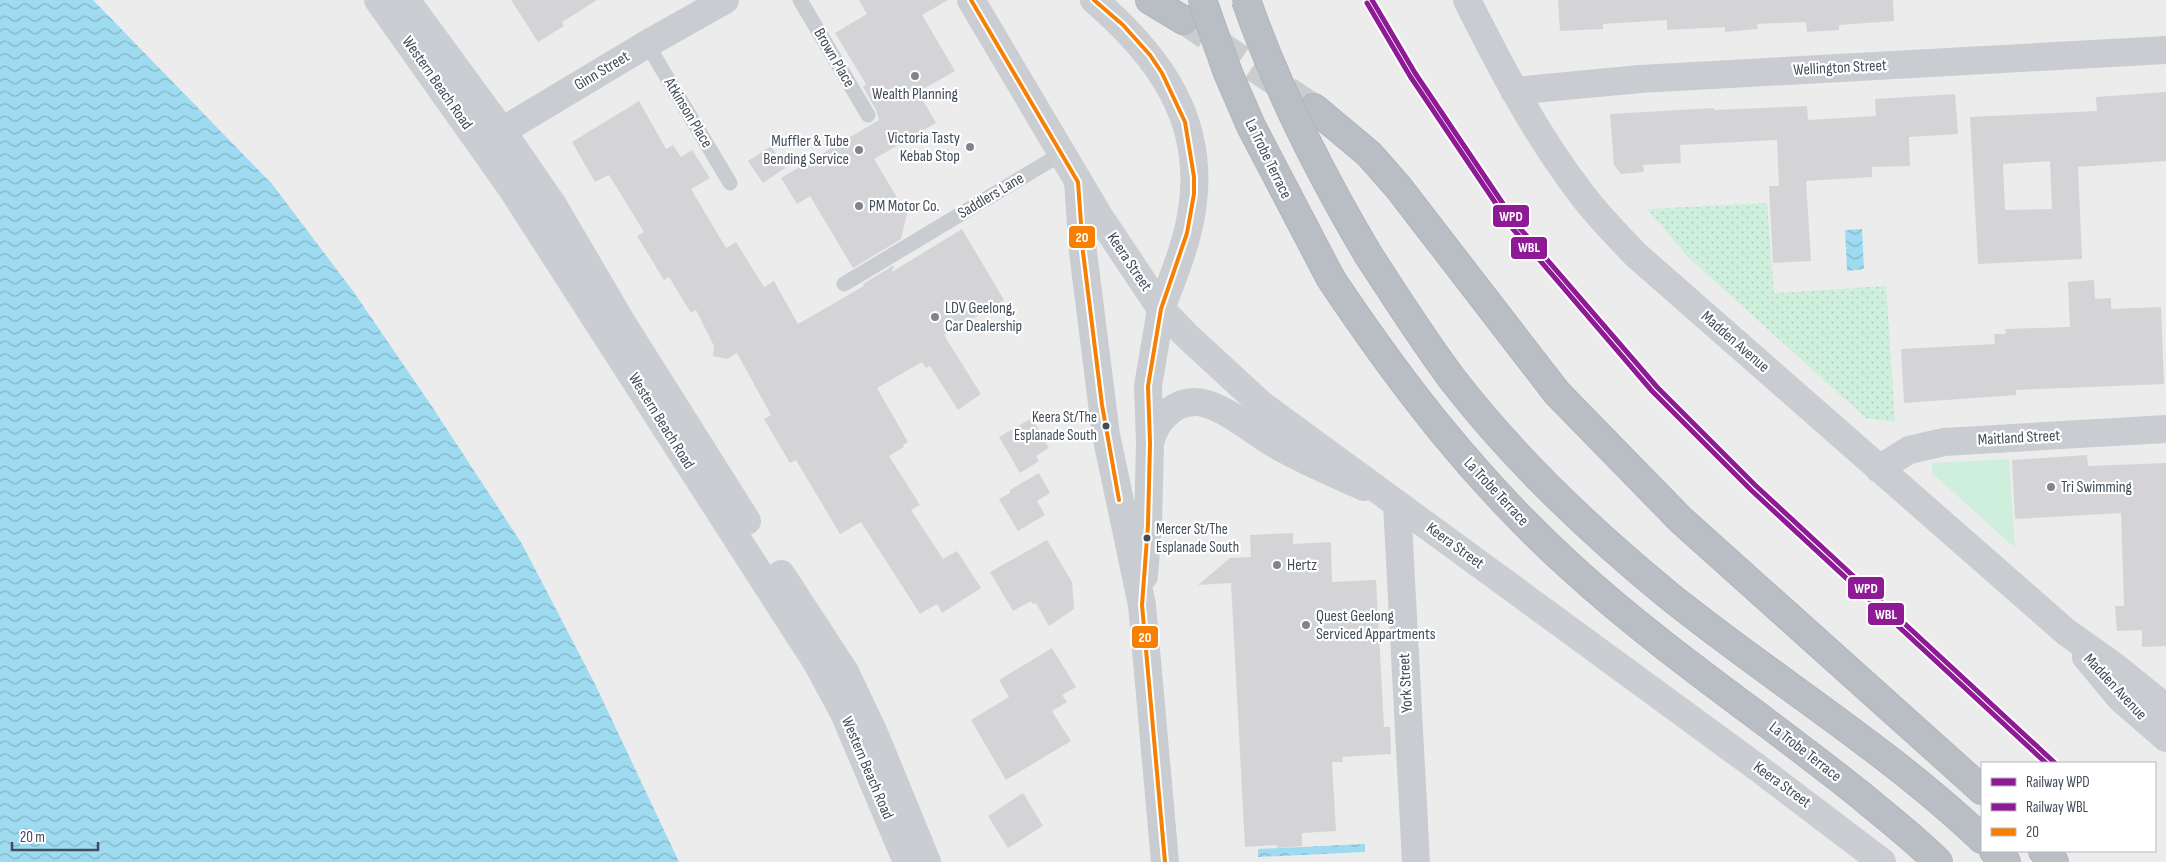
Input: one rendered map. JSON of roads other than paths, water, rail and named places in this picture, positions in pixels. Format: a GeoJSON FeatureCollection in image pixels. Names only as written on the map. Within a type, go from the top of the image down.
{"type":"FeatureCollection","features":[{"type":"Feature","properties":{"kind":"highway"},"geometry":{"type":"LineString","coordinates":[[1150,0],[1183,20]]}},
{"type":"Feature","properties":{"kind":"highway","name":"La Trobe Terrace"},"geometry":{"type":"LineString","coordinates":[[1202,0],[1228,73],[1251,126],[1331,279],[1375,344],[1449,442],[1490,488],[1542,540],[1619,608],[1814,758],[1919,843],[1938,862]]}},
{"type":"Feature","properties":{"kind":"highway"},"geometry":{"type":"LineString","coordinates":[[1246,0],[1284,95],[1334,198],[1369,256],[1452,379],[1482,416],[1551,489],[1626,560],[1669,596],[1887,760],[1981,838]]}},
{"type":"Feature","properties":{"kind":"highway"},"geometry":{"type":"LineString","coordinates":[[1314,108],[1369,154],[1398,186],[1557,393],[1674,513],[1981,789]]}},
{"type":"Feature","properties":{"kind":"highway"},"geometry":{"type":"LineString","coordinates":[[1995,852],[2006,862]]}},
{"type":"Feature","properties":{"kind":"highway"},"geometry":{"type":"LineString","coordinates":[[2044,852],[2054,862]]}},
{"type":"Feature","properties":{"kind":"street","name":"Western Beach Road"},"geometry":{"type":"LineString","coordinates":[[378,0],[492,138],[553,206],[624,326],[845,672],[874,733],[927,862]]}},
{"type":"Feature","properties":{"kind":"street","name":"Western Beach Road"},"geometry":{"type":"LineString","coordinates":[[406,0],[492,138],[575,285],[683,457],[817,663],[844,713],[907,862]]}},
{"type":"Feature","properties":{"kind":"street","name":"Ginn Street"},"geometry":{"type":"LineString","coordinates":[[492,138],[647,44],[725,0]]}},
{"type":"Feature","properties":{"kind":"street","name":"Keera Street"},"geometry":{"type":"LineString","coordinates":[[971,0],[1061,154],[1120,250],[1161,309],[1199,348],[1262,405],[1781,784],[1882,862]]}},
{"type":"Feature","properties":{"kind":"street"},"geometry":{"type":"LineString","coordinates":[[1094,0],[1123,25],[1150,55],[1171,88],[1180,106],[1189,136],[1194,176],[1192,212],[1179,259],[1161,309],[1148,386],[1150,443],[1148,525],[1142,605]]}},
{"type":"Feature","properties":{"kind":"street","name":"Madden Avenue"},"geometry":{"type":"LineString","coordinates":[[1467,0],[1538,133],[1600,216],[1636,255],[2066,632],[2129,677],[2166,708]]}},
{"type":"Feature","properties":{"kind":"street","name":"Wellington Street"},"geometry":{"type":"LineString","coordinates":[[1514,91],[1640,79],[2166,50]]}},
{"type":"Feature","properties":{"kind":"street"},"geometry":{"type":"LineString","coordinates":[[1078,182],[1083,252],[1106,435],[1142,605],[1165,862]]}},
{"type":"Feature","properties":{"kind":"street"},"geometry":{"type":"LineString","coordinates":[[1150,443],[1158,424],[1173,408],[1193,402],[1207,404],[1310,463],[1394,502]]}},
{"type":"Feature","properties":{"kind":"street","name":"Maitland Street"},"geometry":{"type":"LineString","coordinates":[[1879,469],[1909,450],[1944,442],[2166,429]]}},
{"type":"Feature","properties":{"kind":"street","name":"York Street"},"geometry":{"type":"LineString","coordinates":[[1394,502],[1416,862]]}},
{"type":"Feature","properties":{"kind":"street","name":"Madden Avenue"},"geometry":{"type":"LineString","coordinates":[[2066,632],[2121,699],[2166,738]]}},
{"type":"Feature","properties":{"kind":"lane","name":"Brown Place"},"geometry":{"type":"LineString","coordinates":[[800,0],[868,116]]}},
{"type":"Feature","properties":{"kind":"lane","name":"Atkinson Place"},"geometry":{"type":"LineString","coordinates":[[647,44],[730,183]]}},
{"type":"Feature","properties":{"kind":"lane","name":"Saddlers Lane"},"geometry":{"type":"LineString","coordinates":[[844,284],[1061,154]]}},
{"type":"Feature","properties":{"kind":"water"},"geometry":{"type":"Polygon","coordinates":[[[0,0],[93,0],[272,184],[353,291],[431,405],[522,544],[595,684],[679,862],[0,862],[0,0]]]}},
{"type":"Feature","properties":{"kind":"water"},"geometry":{"type":"Polygon","coordinates":[[[1862,229],[1864,269],[1847,271],[1845,230],[1862,229]]]}},
{"type":"Feature","properties":{"kind":"water"},"geometry":{"type":"Polygon","coordinates":[[[1365,844],[1365,852],[1258,857],[1258,849],[1365,844]]]}},
{"type":"Feature","properties":{"kind":"tunnel"},"geometry":{"type":"LineString","coordinates":[[1183,20],[1314,108]]}},
{"type":"Feature","properties":{"kind":"rail line","name":"WPD"},"geometry":{"type":"LineString","coordinates":[[1372,0],[1415,73],[1518,226],[1657,387],[1755,485],[2054,762]]}},
{"type":"Feature","properties":{"kind":"rail line","name":"WBL"},"geometry":{"type":"LineString","coordinates":[[1367,3],[1410,76],[1513,229],[1652,391],[1751,490],[2045,762]]}},
{"type":"Feature","properties":{"kind":"place","name":"Wealth Planning"},"geometry":{"type":"Point","coordinates":[915,76]}},
{"type":"Feature","properties":{"kind":"place","name":"Victoria Tasty Kebab Stop"},"geometry":{"type":"Point","coordinates":[970,147]}},
{"type":"Feature","properties":{"kind":"place","name":"Muffler & Tube Bending Service"},"geometry":{"type":"Point","coordinates":[859,150]}},
{"type":"Feature","properties":{"kind":"place","name":"PM Motor Co."},"geometry":{"type":"Point","coordinates":[859,206]}},
{"type":"Feature","properties":{"kind":"place","name":"LDV Geelong, Car Dealership"},"geometry":{"type":"Point","coordinates":[935,317]}},
{"type":"Feature","properties":{"kind":"place","name":"Keera St/The Esplanade South"},"geometry":{"type":"Point","coordinates":[1106,426]}},
{"type":"Feature","properties":{"kind":"place","name":"Tri Swimming"},"geometry":{"type":"Point","coordinates":[2051,487]}},
{"type":"Feature","properties":{"kind":"place","name":"Mercer St/The Esplanade South"},"geometry":{"type":"Point","coordinates":[1147,538]}},
{"type":"Feature","properties":{"kind":"place","name":"Hertz"},"geometry":{"type":"Point","coordinates":[1277,565]}},
{"type":"Feature","properties":{"kind":"place","name":"Quest Geelong Serviced Appartments"},"geometry":{"type":"Point","coordinates":[1306,625]}}]}
